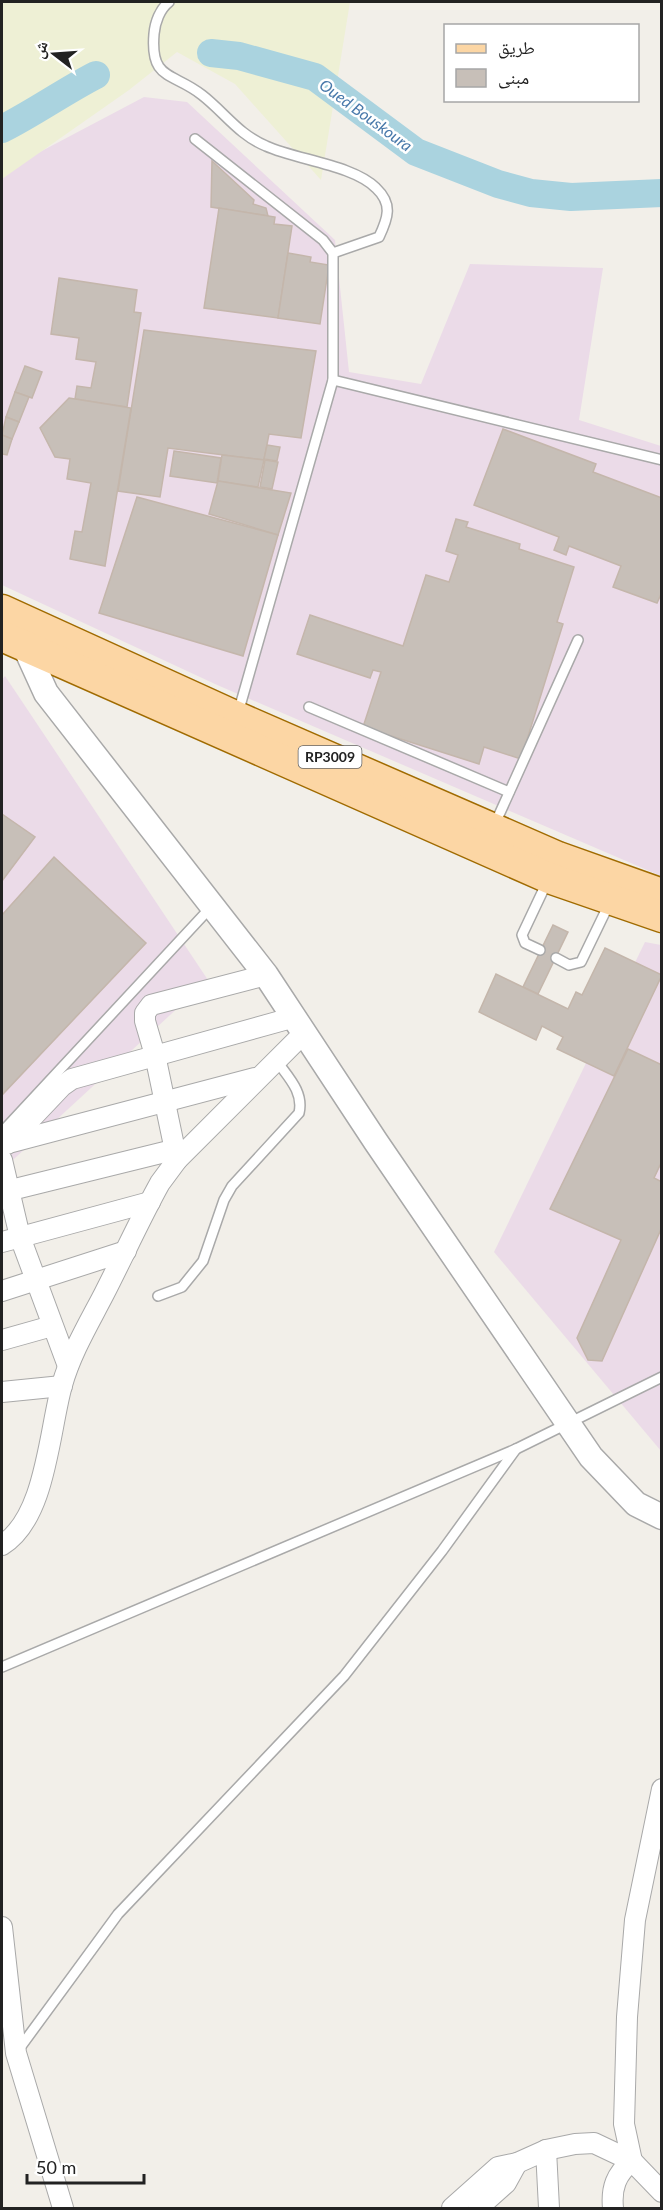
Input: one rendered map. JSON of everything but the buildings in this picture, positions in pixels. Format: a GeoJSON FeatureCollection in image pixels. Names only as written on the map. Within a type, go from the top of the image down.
{"type":"FeatureCollection","features":[{"type":"Feature","properties":{"kind":"main road","name":"RP3009"},"geometry":{"type":"LineString","coordinates":[[12,628],[237,717],[603,875],[662,894]]}},
{"type":"Feature","properties":{"kind":"main road","name":"RP3009"},"geometry":{"type":"LineString","coordinates":[[12,628],[549,878],[610,901],[662,916]]}},
{"type":"Feature","properties":{"kind":"street"},"geometry":{"type":"LineString","coordinates":[[12,628],[46,693],[266,975],[567,1423],[610,1480],[636,1504],[659,1512]]}},
{"type":"Feature","properties":{"kind":"street"},"geometry":{"type":"LineString","coordinates":[[177,1155],[155,1055],[145,1021],[146,1013],[151,1005],[266,975]]}},
{"type":"Feature","properties":{"kind":"street"},"geometry":{"type":"LineString","coordinates":[[3,1148],[62,1086],[72,1079],[155,1055],[300,1025]]}},
{"type":"Feature","properties":{"kind":"street"},"geometry":{"type":"LineString","coordinates":[[2,1545],[11,1539],[23,1524],[32,1505],[46,1464],[68,1366],[150,1202],[177,1155],[276,1060],[300,1025]]}},
{"type":"Feature","properties":{"kind":"street"},"geometry":{"type":"LineString","coordinates":[[3,1148],[258,1078]]}},
{"type":"Feature","properties":{"kind":"street"},"geometry":{"type":"LineString","coordinates":[[3,1148],[11,1240],[36,1281],[68,1366]]}},
{"type":"Feature","properties":{"kind":"street"},"geometry":{"type":"LineString","coordinates":[[8,1191],[177,1155]]}},
{"type":"Feature","properties":{"kind":"street"},"geometry":{"type":"LineString","coordinates":[[11,1240],[150,1202]]}},
{"type":"Feature","properties":{"kind":"street"},"geometry":{"type":"LineString","coordinates":[[2,1291],[126,1251]]}},
{"type":"Feature","properties":{"kind":"street"},"geometry":{"type":"LineString","coordinates":[[2,1340],[52,1326]]}},
{"type":"Feature","properties":{"kind":"street"},"geometry":{"type":"LineString","coordinates":[[2,1392],[62,1386]]}},
{"type":"Feature","properties":{"kind":"street"},"geometry":{"type":"LineString","coordinates":[[632,2161],[624,2124],[629,1984],[635,1920],[662,1789]]}},
{"type":"Feature","properties":{"kind":"street"},"geometry":{"type":"LineString","coordinates":[[2,1927],[15,2053],[61,2208]]}},
{"type":"Feature","properties":{"kind":"street"},"geometry":{"type":"LineString","coordinates":[[452,2208],[498,2167],[517,2163],[546,2150],[594,2143],[632,2161],[662,2192]]}},
{"type":"Feature","properties":{"kind":"street"},"geometry":{"type":"LineString","coordinates":[[546,2150],[549,2208]]}},
{"type":"Feature","properties":{"kind":"street"},"geometry":{"type":"LineString","coordinates":[[613,2208],[612,2196],[615,2182],[620,2171],[632,2161]]}},
{"type":"Feature","properties":{"kind":"street"},"geometry":{"type":"LineString","coordinates":[[478,2208],[506,2183],[517,2163]]}},
{"type":"Feature","properties":{"kind":"lane"},"geometry":{"type":"LineString","coordinates":[[169,2],[163,7],[154,28],[153,44],[154,60],[166,74],[202,95],[246,136],[266,147],[315,163],[350,171],[376,188],[386,204],[389,217],[379,237],[333,253]]}},
{"type":"Feature","properties":{"kind":"lane"},"geometry":{"type":"LineString","coordinates":[[195,139],[323,240],[333,253],[333,380],[237,717]]}},
{"type":"Feature","properties":{"kind":"lane"},"geometry":{"type":"LineString","coordinates":[[333,380],[662,460]]}},
{"type":"Feature","properties":{"kind":"lane"},"geometry":{"type":"LineString","coordinates":[[493,829],[578,640]]}},
{"type":"Feature","properties":{"kind":"lane"},"geometry":{"type":"LineString","coordinates":[[309,707],[509,792]]}},
{"type":"Feature","properties":{"kind":"lane"},"geometry":{"type":"LineString","coordinates":[[540,951],[525,943],[522,935],[549,878]]}},
{"type":"Feature","properties":{"kind":"lane"},"geometry":{"type":"LineString","coordinates":[[556,958],[569,965],[581,962],[610,901]]}},
{"type":"Feature","properties":{"kind":"lane"},"geometry":{"type":"LineString","coordinates":[[3,1148],[212,905]]}},
{"type":"Feature","properties":{"kind":"lane"},"geometry":{"type":"LineString","coordinates":[[158,1296],[182,1287],[203,1261],[224,1200],[232,1186],[299,1113],[302,1101],[299,1094],[276,1060]]}},
{"type":"Feature","properties":{"kind":"lane"},"geometry":{"type":"LineString","coordinates":[[2,1667],[516,1449],[662,1377]]}},
{"type":"Feature","properties":{"kind":"lane"},"geometry":{"type":"LineString","coordinates":[[15,2053],[118,1914],[344,1676],[442,1551],[516,1449]]}},
{"type":"Feature","properties":{"kind":"shaded area"},"geometry":{"type":"Polygon","coordinates":[[[144,97],[187,102],[335,240],[349,372],[421,384],[470,264],[603,268],[579,420],[661,446],[661,876],[215,684],[2,585],[2,172],[144,97]]]}},
{"type":"Feature","properties":{"kind":"shaded area"},"geometry":{"type":"Polygon","coordinates":[[[5,676],[208,980],[2,1170],[2,680],[5,676]]]}},
{"type":"Feature","properties":{"kind":"shaded area"},"geometry":{"type":"Polygon","coordinates":[[[645,942],[661,945],[661,1451],[494,1252],[645,942]]]}},
{"type":"Feature","properties":{"kind":"green space"},"geometry":{"type":"Polygon","coordinates":[[[2,2],[350,2],[321,180],[235,84],[177,52],[129,90],[2,179],[2,2]]]}},
{"type":"Feature","properties":{"kind":"waterway","name":"Oued Bouskoura"},"geometry":{"type":"LineString","coordinates":[[211,53],[239,56],[315,77],[416,152],[498,184],[531,193],[571,197],[662,193]]}},
{"type":"Feature","properties":{"kind":"waterway","name":"Oued Bouskoura"},"geometry":{"type":"LineString","coordinates":[[2,129],[96,75]]}}]}
